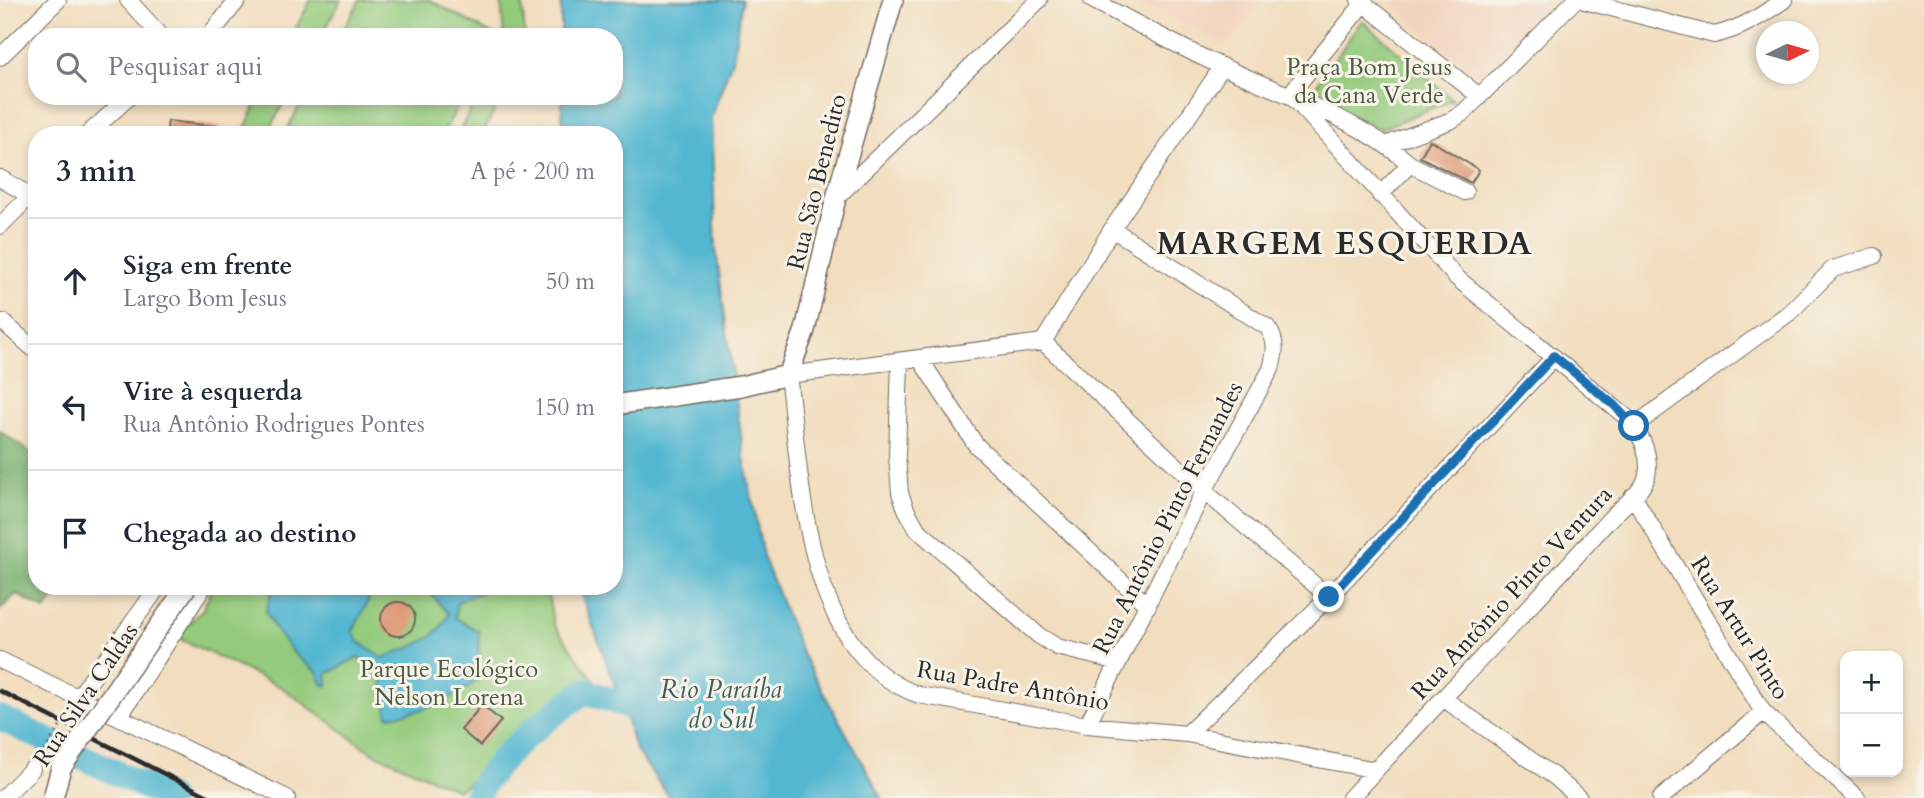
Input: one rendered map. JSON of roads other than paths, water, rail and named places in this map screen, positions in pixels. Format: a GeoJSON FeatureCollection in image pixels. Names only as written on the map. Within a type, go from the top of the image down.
{"type":"FeatureCollection","features":[{"type":"Feature","properties":{"kind":"main road","name":"Rua São Benedito"},"geometry":{"type":"LineString","coordinates":[[788,375],[805,330],[836,198],[893,0]]}},
{"type":"Feature","properties":{"kind":"main road"},"geometry":{"type":"LineString","coordinates":[[623,404],[741,386],[788,375]]}},
{"type":"Feature","properties":{"kind":"main road","name":"Rua Silva Caldas"},"geometry":{"type":"LineString","coordinates":[[53,798],[61,768],[181,595]]}},
{"type":"Feature","properties":{"kind":"street"},"geometry":{"type":"LineString","coordinates":[[30,28],[58,0]]}},
{"type":"Feature","properties":{"kind":"street"},"geometry":{"type":"LineString","coordinates":[[128,0],[154,28]]}},
{"type":"Feature","properties":{"kind":"street"},"geometry":{"type":"LineString","coordinates":[[215,28],[238,0]]}},
{"type":"Feature","properties":{"kind":"street"},"geometry":{"type":"LineString","coordinates":[[836,198],[1040,0]]}},
{"type":"Feature","properties":{"kind":"street"},"geometry":{"type":"LineString","coordinates":[[1091,0],[1222,67],[1290,94],[1388,144],[1410,164],[1465,192]]}},
{"type":"Feature","properties":{"kind":"street"},"geometry":{"type":"LineString","coordinates":[[1388,144],[1452,120],[1575,0]]}},
{"type":"Feature","properties":{"kind":"street"},"geometry":{"type":"LineString","coordinates":[[1581,0],[1714,35],[1753,21],[1784,0]]}},
{"type":"Feature","properties":{"kind":"street"},"geometry":{"type":"LineString","coordinates":[[1290,94],[1361,2],[1479,96]]}},
{"type":"Feature","properties":{"kind":"street"},"geometry":{"type":"LineString","coordinates":[[0,57],[28,29]]}},
{"type":"Feature","properties":{"kind":"street"},"geometry":{"type":"LineString","coordinates":[[1043,342],[1112,229],[1222,67]]}},
{"type":"Feature","properties":{"kind":"street","name":"Rua Antônio Pinto Ventura"},"geometry":{"type":"LineString","coordinates":[[1290,94],[1457,278],[1614,405],[1634,426],[1648,458],[1647,477],[1633,496],[1612,514],[1542,596],[1350,798]]}},
{"type":"Feature","properties":{"kind":"street"},"geometry":{"type":"LineString","coordinates":[[97,126],[120,105]]}},
{"type":"Feature","properties":{"kind":"street"},"geometry":{"type":"LineString","coordinates":[[1380,195],[1410,164]]}},
{"type":"Feature","properties":{"kind":"street"},"geometry":{"type":"LineString","coordinates":[[0,178],[28,192]]}},
{"type":"Feature","properties":{"kind":"street"},"geometry":{"type":"LineString","coordinates":[[0,226],[28,201]]}},
{"type":"Feature","properties":{"kind":"street","name":"Rua Antônio Pinto Fernandes"},"geometry":{"type":"LineString","coordinates":[[1087,724],[1204,491],[1271,369],[1275,346],[1267,327],[1112,229]]}},
{"type":"Feature","properties":{"kind":"street"},"geometry":{"type":"LineString","coordinates":[[1634,426],[1665,400],[1789,313],[1833,269],[1874,256]]}},
{"type":"Feature","properties":{"kind":"street"},"geometry":{"type":"LineString","coordinates":[[3,322],[28,344]]}},
{"type":"Feature","properties":{"kind":"street"},"geometry":{"type":"LineString","coordinates":[[788,375],[1043,342]]}},
{"type":"Feature","properties":{"kind":"street"},"geometry":{"type":"LineString","coordinates":[[1043,342],[1204,491],[1329,597]]}},
{"type":"Feature","properties":{"kind":"street"},"geometry":{"type":"LineString","coordinates":[[1187,734],[1329,597],[1554,356]]}},
{"type":"Feature","properties":{"kind":"street"},"geometry":{"type":"LineString","coordinates":[[920,359],[976,445],[1148,607]]}},
{"type":"Feature","properties":{"kind":"street"},"geometry":{"type":"LineString","coordinates":[[900,361],[897,456],[900,493],[917,529],[1038,635],[1065,650],[1119,662]]}},
{"type":"Feature","properties":{"kind":"street","name":"Rua Padre Antônio"},"geometry":{"type":"LineString","coordinates":[[788,375],[814,551],[833,614],[862,658],[901,689],[919,695],[1087,724],[1187,734],[1376,770]]}},
{"type":"Feature","properties":{"kind":"street","name":"Rua Artur Pinto"},"geometry":{"type":"LineString","coordinates":[[1633,496],[1763,712],[1854,797]]}},
{"type":"Feature","properties":{"kind":"street"},"geometry":{"type":"LineString","coordinates":[[77,699],[152,595]]}},
{"type":"Feature","properties":{"kind":"street"},"geometry":{"type":"LineString","coordinates":[[119,717],[198,595]]}},
{"type":"Feature","properties":{"kind":"street"},"geometry":{"type":"LineString","coordinates":[[0,660],[287,798]]}},
{"type":"Feature","properties":{"kind":"street"},"geometry":{"type":"LineString","coordinates":[[1444,699],[1555,777],[1578,798]]}},
{"type":"Feature","properties":{"kind":"street"},"geometry":{"type":"LineString","coordinates":[[1661,798],[1763,712]]}},
{"type":"Feature","properties":{"kind":"street"},"geometry":{"type":"LineString","coordinates":[[3,798],[32,769]]}},
{"type":"Feature","properties":{"kind":"water","name":"Rio Paraíba do Sul"},"geometry":{"type":"Polygon","coordinates":[[[561,0],[742,0],[733,57],[711,118],[716,250],[744,458],[763,556],[801,652],[882,798],[670,798],[635,749],[622,704],[581,595],[623,595],[623,126],[563,126],[562,105],[623,105],[623,28],[561,28],[561,0]]]}},
{"type":"Feature","properties":{"kind":"water"},"geometry":{"type":"Polygon","coordinates":[[[271,595],[367,595],[369,599],[353,631],[358,641],[383,658],[412,647],[436,633],[449,614],[432,595],[474,595],[457,602],[455,618],[479,631],[478,680],[458,694],[436,704],[388,716],[381,671],[358,657],[327,674],[328,686],[322,684],[317,672],[296,656],[277,632],[266,612],[271,595]]]}},
{"type":"Feature","properties":{"kind":"waterway"},"geometry":{"type":"LineString","coordinates":[[475,798],[497,766],[524,738],[585,691],[655,715]]}},
{"type":"Feature","properties":{"kind":"waterway"},"geometry":{"type":"LineString","coordinates":[[0,718],[169,798]]}},
{"type":"Feature","properties":{"kind":"railway"},"geometry":{"type":"LineString","coordinates":[[0,691],[212,798]]}},
{"type":"Feature","properties":{"kind":"district","name":"MARGEM ESQUERDA"},"geometry":{"type":"Point","coordinates":[1345,244]}},
{"type":"Feature","properties":{"kind":"park label","name":"Praça Bom Jesus da Cana Verde"},"geometry":{"type":"Point","coordinates":[1369,81]}},
{"type":"Feature","properties":{"kind":"park label","name":"Parque Ecológico Nelson Lorena"},"geometry":{"type":"Point","coordinates":[449,683]}}]}
